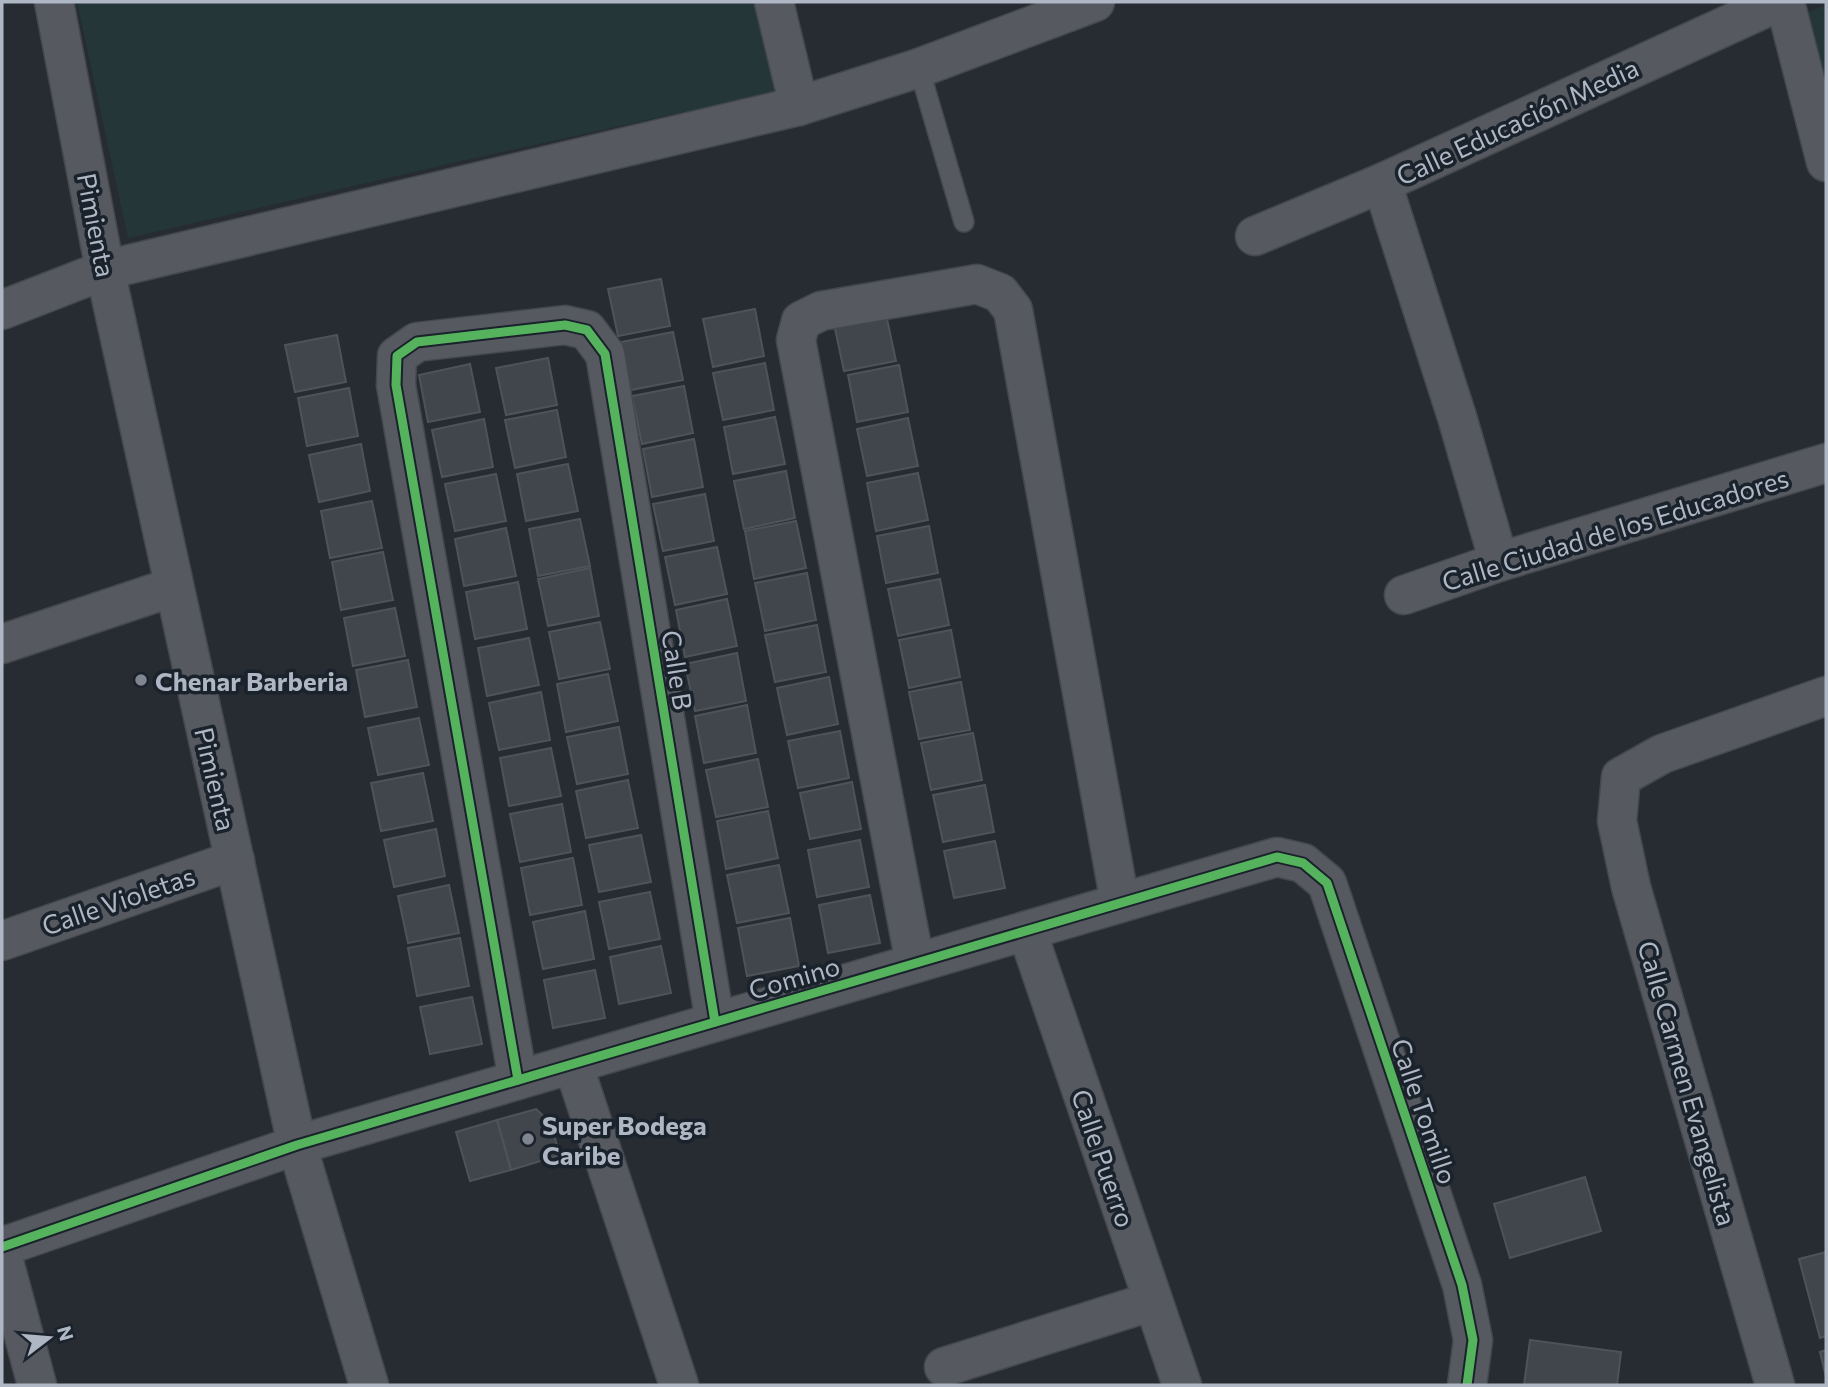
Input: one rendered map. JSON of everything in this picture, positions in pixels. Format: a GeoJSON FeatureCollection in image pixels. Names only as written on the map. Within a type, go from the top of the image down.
{"type":"FeatureCollection","features":[{"type":"Feature","properties":{"kind":"street","name":"Pimienta"},"geometry":{"type":"LineString","coordinates":[[54,2],[105,270],[297,1145],[369,1385]]}},
{"type":"Feature","properties":{"kind":"street"},"geometry":{"type":"LineString","coordinates":[[774,2],[799,106]]}},
{"type":"Feature","properties":{"kind":"street","name":"Calle Educación Media"},"geometry":{"type":"LineString","coordinates":[[1255,236],[1382,183],[1777,2]]}},
{"type":"Feature","properties":{"kind":"street"},"geometry":{"type":"LineString","coordinates":[[1785,2],[1826,162]]}},
{"type":"Feature","properties":{"kind":"street"},"geometry":{"type":"LineString","coordinates":[[2,310],[105,270],[799,106],[919,68],[1084,4]]}},
{"type":"Feature","properties":{"kind":"street"},"geometry":{"type":"LineString","coordinates":[[1382,183],[1457,417],[1499,562]]}},
{"type":"Feature","properties":{"kind":"street"},"geometry":{"type":"LineString","coordinates":[[915,963],[796,340],[801,321],[821,311],[977,284],[1000,293],[1013,310],[1121,903]]}},
{"type":"Feature","properties":{"kind":"street","name":"Calle B"},"geometry":{"type":"LineString","coordinates":[[518,1080],[396,385],[397,356],[417,342],[565,325],[587,330],[605,354],[715,1022]]}},
{"type":"Feature","properties":{"kind":"street","name":"Calle Ciudad de los Educadores"},"geometry":{"type":"LineString","coordinates":[[1404,595],[1499,562],[1826,463]]}},
{"type":"Feature","properties":{"kind":"street"},"geometry":{"type":"LineString","coordinates":[[2,644],[173,587]]}},
{"type":"Feature","properties":{"kind":"street","name":"Calle Carmen Evangelista"},"geometry":{"type":"LineString","coordinates":[[1775,1385],[1631,887],[1617,821],[1621,778],[1662,754],[1826,696]]}},
{"type":"Feature","properties":{"kind":"street","name":"Comino"},"geometry":{"type":"LineString","coordinates":[[2,1247],[297,1145],[1277,857],[1303,863]]}},
{"type":"Feature","properties":{"kind":"street","name":"Calle Violetas"},"geometry":{"type":"LineString","coordinates":[[2,941],[235,860]]}},
{"type":"Feature","properties":{"kind":"street","name":"Calle Tomillo"},"geometry":{"type":"LineString","coordinates":[[1303,863],[1327,883],[1462,1285],[1473,1340],[1466,1385]]}},
{"type":"Feature","properties":{"kind":"street","name":"Calle Puerro"},"geometry":{"type":"LineString","coordinates":[[1027,931],[1182,1385]]}},
{"type":"Feature","properties":{"kind":"street"},"geometry":{"type":"LineString","coordinates":[[573,1064],[679,1385]]}},
{"type":"Feature","properties":{"kind":"street"},"geometry":{"type":"LineString","coordinates":[[2,1254],[37,1385]]}},
{"type":"Feature","properties":{"kind":"street"},"geometry":{"type":"LineString","coordinates":[[944,1367],[1153,1301]]}},
{"type":"Feature","properties":{"kind":"lane"},"geometry":{"type":"LineString","coordinates":[[919,68],[964,222]]}},
{"type":"Feature","properties":{"kind":"shaded area"},"geometry":{"type":"Polygon","coordinates":[[[77,2],[769,2],[794,88],[128,238],[77,2]]]}},
{"type":"Feature","properties":{"kind":"shaded area"},"geometry":{"type":"Polygon","coordinates":[[[1826,5],[1826,81],[1807,13],[1826,5]]]}},
{"type":"Feature","properties":{"kind":"building"},"geometry":{"type":"Polygon","coordinates":[[[661,279],[670,326],[618,336],[608,289],[661,279]]]}},
{"type":"Feature","properties":{"kind":"building"},"geometry":{"type":"Polygon","coordinates":[[[755,309],[764,356],[713,367],[703,319],[755,309]]]}},
{"type":"Feature","properties":{"kind":"building"},"geometry":{"type":"Polygon","coordinates":[[[886,314],[896,361],[844,371],[834,324],[886,314]]]}},
{"type":"Feature","properties":{"kind":"building"},"geometry":{"type":"Polygon","coordinates":[[[673,332],[683,380],[631,390],[621,342],[673,332]]]}},
{"type":"Feature","properties":{"kind":"building"},"geometry":{"type":"Polygon","coordinates":[[[337,335],[346,382],[295,392],[285,345],[337,335]]]}},
{"type":"Feature","properties":{"kind":"building"},"geometry":{"type":"Polygon","coordinates":[[[548,358],[557,405],[506,415],[496,368],[548,358]]]}},
{"type":"Feature","properties":{"kind":"building"},"geometry":{"type":"Polygon","coordinates":[[[765,363],[774,410],[723,420],[713,373],[765,363]]]}},
{"type":"Feature","properties":{"kind":"building"},"geometry":{"type":"Polygon","coordinates":[[[470,364],[480,412],[428,422],[419,375],[470,364]]]}},
{"type":"Feature","properties":{"kind":"building"},"geometry":{"type":"Polygon","coordinates":[[[899,365],[908,412],[857,422],[848,375],[899,365]]]}},
{"type":"Feature","properties":{"kind":"building"},"geometry":{"type":"Polygon","coordinates":[[[684,386],[693,433],[642,444],[632,396],[684,386]]]}},
{"type":"Feature","properties":{"kind":"building"},"geometry":{"type":"Polygon","coordinates":[[[349,388],[358,436],[307,446],[298,398],[349,388]]]}},
{"type":"Feature","properties":{"kind":"building"},"geometry":{"type":"Polygon","coordinates":[[[557,410],[566,457],[515,468],[505,420],[557,410]]]}},
{"type":"Feature","properties":{"kind":"building"},"geometry":{"type":"Polygon","coordinates":[[[775,417],[785,464],[733,474],[724,427],[775,417]]]}},
{"type":"Feature","properties":{"kind":"building"},"geometry":{"type":"Polygon","coordinates":[[[908,418],[918,466],[867,476],[857,429],[908,418]]]}},
{"type":"Feature","properties":{"kind":"building"},"geometry":{"type":"Polygon","coordinates":[[[484,419],[493,467],[442,477],[432,430],[484,419]]]}},
{"type":"Feature","properties":{"kind":"building"},"geometry":{"type":"Polygon","coordinates":[[[694,439],[703,487],[652,497],[643,449],[694,439]]]}},
{"type":"Feature","properties":{"kind":"building"},"geometry":{"type":"Polygon","coordinates":[[[361,444],[370,491],[319,502],[309,455],[361,444]]]}},
{"type":"Feature","properties":{"kind":"building"},"geometry":{"type":"Polygon","coordinates":[[[568,464],[578,511],[526,521],[517,474],[568,464]]]}},
{"type":"Feature","properties":{"kind":"building"},"geometry":{"type":"Polygon","coordinates":[[[786,471],[795,518],[744,529],[734,481],[786,471]]]}},
{"type":"Feature","properties":{"kind":"building"},"geometry":{"type":"Polygon","coordinates":[[[918,473],[928,520],[876,531],[867,483],[918,473]]]}},
{"type":"Feature","properties":{"kind":"building"},"geometry":{"type":"Polygon","coordinates":[[[496,474],[506,521],[455,531],[445,484],[496,474]]]}},
{"type":"Feature","properties":{"kind":"building"},"geometry":{"type":"Polygon","coordinates":[[[705,494],[714,541],[663,551],[653,504],[705,494]]]}},
{"type":"Feature","properties":{"kind":"building"},"geometry":{"type":"Polygon","coordinates":[[[372,501],[382,548],[330,558],[321,511],[372,501]]]}},
{"type":"Feature","properties":{"kind":"building"},"geometry":{"type":"Polygon","coordinates":[[[580,519],[590,566],[538,576],[529,529],[580,519]]]}},
{"type":"Feature","properties":{"kind":"building"},"geometry":{"type":"Polygon","coordinates":[[[796,521],[806,568],[754,579],[745,531],[796,521]]]}},
{"type":"Feature","properties":{"kind":"building"},"geometry":{"type":"Polygon","coordinates":[[[929,526],[938,573],[886,583],[877,536],[929,526]]]}},
{"type":"Feature","properties":{"kind":"building"},"geometry":{"type":"Polygon","coordinates":[[[506,528],[516,576],[464,586],[455,539],[506,528]]]}},
{"type":"Feature","properties":{"kind":"building"},"geometry":{"type":"Polygon","coordinates":[[[717,547],[727,594],[675,605],[665,557],[717,547]]]}},
{"type":"Feature","properties":{"kind":"building"},"geometry":{"type":"Polygon","coordinates":[[[383,552],[393,600],[341,610],[332,562],[383,552]]]}},
{"type":"Feature","properties":{"kind":"building"},"geometry":{"type":"Polygon","coordinates":[[[590,568],[599,616],[548,626],[538,579],[590,568]]]}},
{"type":"Feature","properties":{"kind":"building"},"geometry":{"type":"Polygon","coordinates":[[[807,573],[816,620],[765,631],[755,583],[807,573]]]}},
{"type":"Feature","properties":{"kind":"building"},"geometry":{"type":"Polygon","coordinates":[[[940,579],[949,625],[898,636],[888,589],[940,579]]]}},
{"type":"Feature","properties":{"kind":"building"},"geometry":{"type":"Polygon","coordinates":[[[518,582],[527,629],[475,639],[466,592],[518,582]]]}},
{"type":"Feature","properties":{"kind":"building"},"geometry":{"type":"Polygon","coordinates":[[[727,599],[737,646],[685,657],[676,610],[727,599]]]}},
{"type":"Feature","properties":{"kind":"building"},"geometry":{"type":"Polygon","coordinates":[[[395,608],[405,656],[353,666],[344,618],[395,608]]]}},
{"type":"Feature","properties":{"kind":"building"},"geometry":{"type":"Polygon","coordinates":[[[600,622],[610,669],[559,679],[549,632],[600,622]]]}},
{"type":"Feature","properties":{"kind":"building"},"geometry":{"type":"Polygon","coordinates":[[[817,625],[826,672],[775,682],[765,635],[817,625]]]}},
{"type":"Feature","properties":{"kind":"building"},"geometry":{"type":"Polygon","coordinates":[[[951,630],[960,677],[909,688],[899,640],[951,630]]]}},
{"type":"Feature","properties":{"kind":"building"},"geometry":{"type":"Polygon","coordinates":[[[529,638],[539,685],[487,696],[478,648],[529,638]]]}},
{"type":"Feature","properties":{"kind":"building"},"geometry":{"type":"Polygon","coordinates":[[[737,653],[746,701],[695,711],[685,664],[737,653]]]}},
{"type":"Feature","properties":{"kind":"building"},"geometry":{"type":"Polygon","coordinates":[[[408,660],[417,707],[365,717],[356,670],[408,660]]]}},
{"type":"Feature","properties":{"kind":"building"},"geometry":{"type":"Polygon","coordinates":[[[608,674],[618,721],[566,732],[557,684],[608,674]]]}},
{"type":"Feature","properties":{"kind":"building"},"geometry":{"type":"Polygon","coordinates":[[[829,677],[838,724],[787,735],[777,688],[829,677]]]}},
{"type":"Feature","properties":{"kind":"building"},"geometry":{"type":"Polygon","coordinates":[[[961,682],[970,730],[919,739],[909,692],[961,682]]]}},
{"type":"Feature","properties":{"kind":"building"},"geometry":{"type":"Polygon","coordinates":[[[541,692],[550,740],[499,750],[489,703],[541,692]]]}},
{"type":"Feature","properties":{"kind":"building"},"geometry":{"type":"Polygon","coordinates":[[[747,705],[756,753],[704,763],[695,716],[747,705]]]}},
{"type":"Feature","properties":{"kind":"building"},"geometry":{"type":"Polygon","coordinates":[[[419,718],[429,765],[378,775],[368,728],[419,718]]]}},
{"type":"Feature","properties":{"kind":"building"},"geometry":{"type":"Polygon","coordinates":[[[619,727],[628,774],[577,784],[567,737],[619,727]]]}},
{"type":"Feature","properties":{"kind":"building"},"geometry":{"type":"Polygon","coordinates":[[[840,731],[849,778],[798,788],[788,741],[840,731]]]}},
{"type":"Feature","properties":{"kind":"building"},"geometry":{"type":"Polygon","coordinates":[[[973,733],[982,780],[931,790],[921,743],[973,733]]]}},
{"type":"Feature","properties":{"kind":"building"},"geometry":{"type":"Polygon","coordinates":[[[551,748],[561,796],[509,806],[500,758],[551,748]]]}},
{"type":"Feature","properties":{"kind":"building"},"geometry":{"type":"Polygon","coordinates":[[[758,759],[768,807],[716,817],[706,770],[758,759]]]}},
{"type":"Feature","properties":{"kind":"building"},"geometry":{"type":"Polygon","coordinates":[[[423,773],[433,821],[381,831],[371,783],[423,773]]]}},
{"type":"Feature","properties":{"kind":"building"},"geometry":{"type":"Polygon","coordinates":[[[628,780],[638,828],[586,838],[576,791],[628,780]]]}},
{"type":"Feature","properties":{"kind":"building"},"geometry":{"type":"Polygon","coordinates":[[[852,782],[861,829],[810,839],[800,793],[852,782]]]}},
{"type":"Feature","properties":{"kind":"building"},"geometry":{"type":"Polygon","coordinates":[[[985,785],[994,832],[943,842],[933,795],[985,785]]]}},
{"type":"Feature","properties":{"kind":"building"},"geometry":{"type":"Polygon","coordinates":[[[562,804],[571,852],[520,862],[510,814],[562,804]]]}},
{"type":"Feature","properties":{"kind":"building"},"geometry":{"type":"Polygon","coordinates":[[[768,811],[778,858],[726,869],[717,821],[768,811]]]}},
{"type":"Feature","properties":{"kind":"building"},"geometry":{"type":"Polygon","coordinates":[[[436,829],[445,876],[394,887],[384,840],[436,829]]]}},
{"type":"Feature","properties":{"kind":"building"},"geometry":{"type":"Polygon","coordinates":[[[641,835],[651,882],[599,892],[589,845],[641,835]]]}},
{"type":"Feature","properties":{"kind":"building"},"geometry":{"type":"Polygon","coordinates":[[[860,840],[869,887],[817,897],[808,850],[860,840]]]}},
{"type":"Feature","properties":{"kind":"building"},"geometry":{"type":"Polygon","coordinates":[[[995,841],[1005,888],[954,898],[944,851],[995,841]]]}},
{"type":"Feature","properties":{"kind":"building"},"geometry":{"type":"Polygon","coordinates":[[[573,858],[582,905],[530,915],[521,868],[573,858]]]}},
{"type":"Feature","properties":{"kind":"building"},"geometry":{"type":"Polygon","coordinates":[[[779,865],[789,913],[737,923],[727,875],[779,865]]]}},
{"type":"Feature","properties":{"kind":"building"},"geometry":{"type":"Polygon","coordinates":[[[449,885],[459,933],[408,943],[398,896],[449,885]]]}},
{"type":"Feature","properties":{"kind":"building"},"geometry":{"type":"Polygon","coordinates":[[[650,892],[660,939],[609,949],[599,902],[650,892]]]}},
{"type":"Feature","properties":{"kind":"building"},"geometry":{"type":"Polygon","coordinates":[[[870,895],[880,943],[828,953],[819,905],[870,895]]]}},
{"type":"Feature","properties":{"kind":"building"},"geometry":{"type":"Polygon","coordinates":[[[585,911],[594,959],[543,969],[533,922],[585,911]]]}},
{"type":"Feature","properties":{"kind":"building"},"geometry":{"type":"Polygon","coordinates":[[[790,918],[799,966],[747,976],[738,928],[790,918]]]}},
{"type":"Feature","properties":{"kind":"building"},"geometry":{"type":"Polygon","coordinates":[[[460,938],[469,986],[417,996],[408,948],[460,938]]]}},
{"type":"Feature","properties":{"kind":"building"},"geometry":{"type":"Polygon","coordinates":[[[661,946],[671,993],[619,1004],[610,957],[661,946]]]}},
{"type":"Feature","properties":{"kind":"building"},"geometry":{"type":"Polygon","coordinates":[[[595,970],[605,1018],[553,1028],[544,980],[595,970]]]}},
{"type":"Feature","properties":{"kind":"building"},"geometry":{"type":"Polygon","coordinates":[[[472,997],[482,1044],[430,1054],[420,1007],[472,997]]]}},
{"type":"Feature","properties":{"kind":"building","name":"Super Bodega Caribe"},"geometry":{"type":"Polygon","coordinates":[[[536,1109],[550,1122],[560,1155],[511,1170],[497,1120],[536,1109]]]}},
{"type":"Feature","properties":{"kind":"building"},"geometry":{"type":"Polygon","coordinates":[[[497,1120],[511,1170],[470,1181],[456,1132],[497,1120]]]}},
{"type":"Feature","properties":{"kind":"building"},"geometry":{"type":"Polygon","coordinates":[[[1585,1177],[1601,1231],[1510,1258],[1494,1204],[1585,1177]]]}},
{"type":"Feature","properties":{"kind":"building"},"geometry":{"type":"Polygon","coordinates":[[[1826,1252],[1826,1336],[1820,1338],[1799,1259],[1826,1252]]]}},
{"type":"Feature","properties":{"kind":"building"},"geometry":{"type":"Polygon","coordinates":[[[1530,1340],[1621,1352],[1617,1385],[1524,1385],[1530,1340]]]}},
{"type":"Feature","properties":{"kind":"building"},"geometry":{"type":"Polygon","coordinates":[[[1826,1350],[1826,1377],[1820,1352],[1826,1350]]]}},
{"type":"Feature","properties":{"kind":"cycle path"},"geometry":{"type":"LineString","coordinates":[[518,1080],[396,385],[397,356],[417,342],[565,325],[587,330],[605,354],[715,1022]]}},
{"type":"Feature","properties":{"kind":"cycle path"},"geometry":{"type":"LineString","coordinates":[[2,1247],[297,1145],[1277,857],[1303,863],[1327,883],[1462,1285],[1473,1340],[1467,1385]]}},
{"type":"Feature","properties":{"kind":"place","name":"Chenar Barberia"},"geometry":{"type":"Point","coordinates":[141,680]}},
{"type":"Feature","properties":{"kind":"place","name":"Super Bodega Caribe"},"geometry":{"type":"Point","coordinates":[528,1139]}}]}
